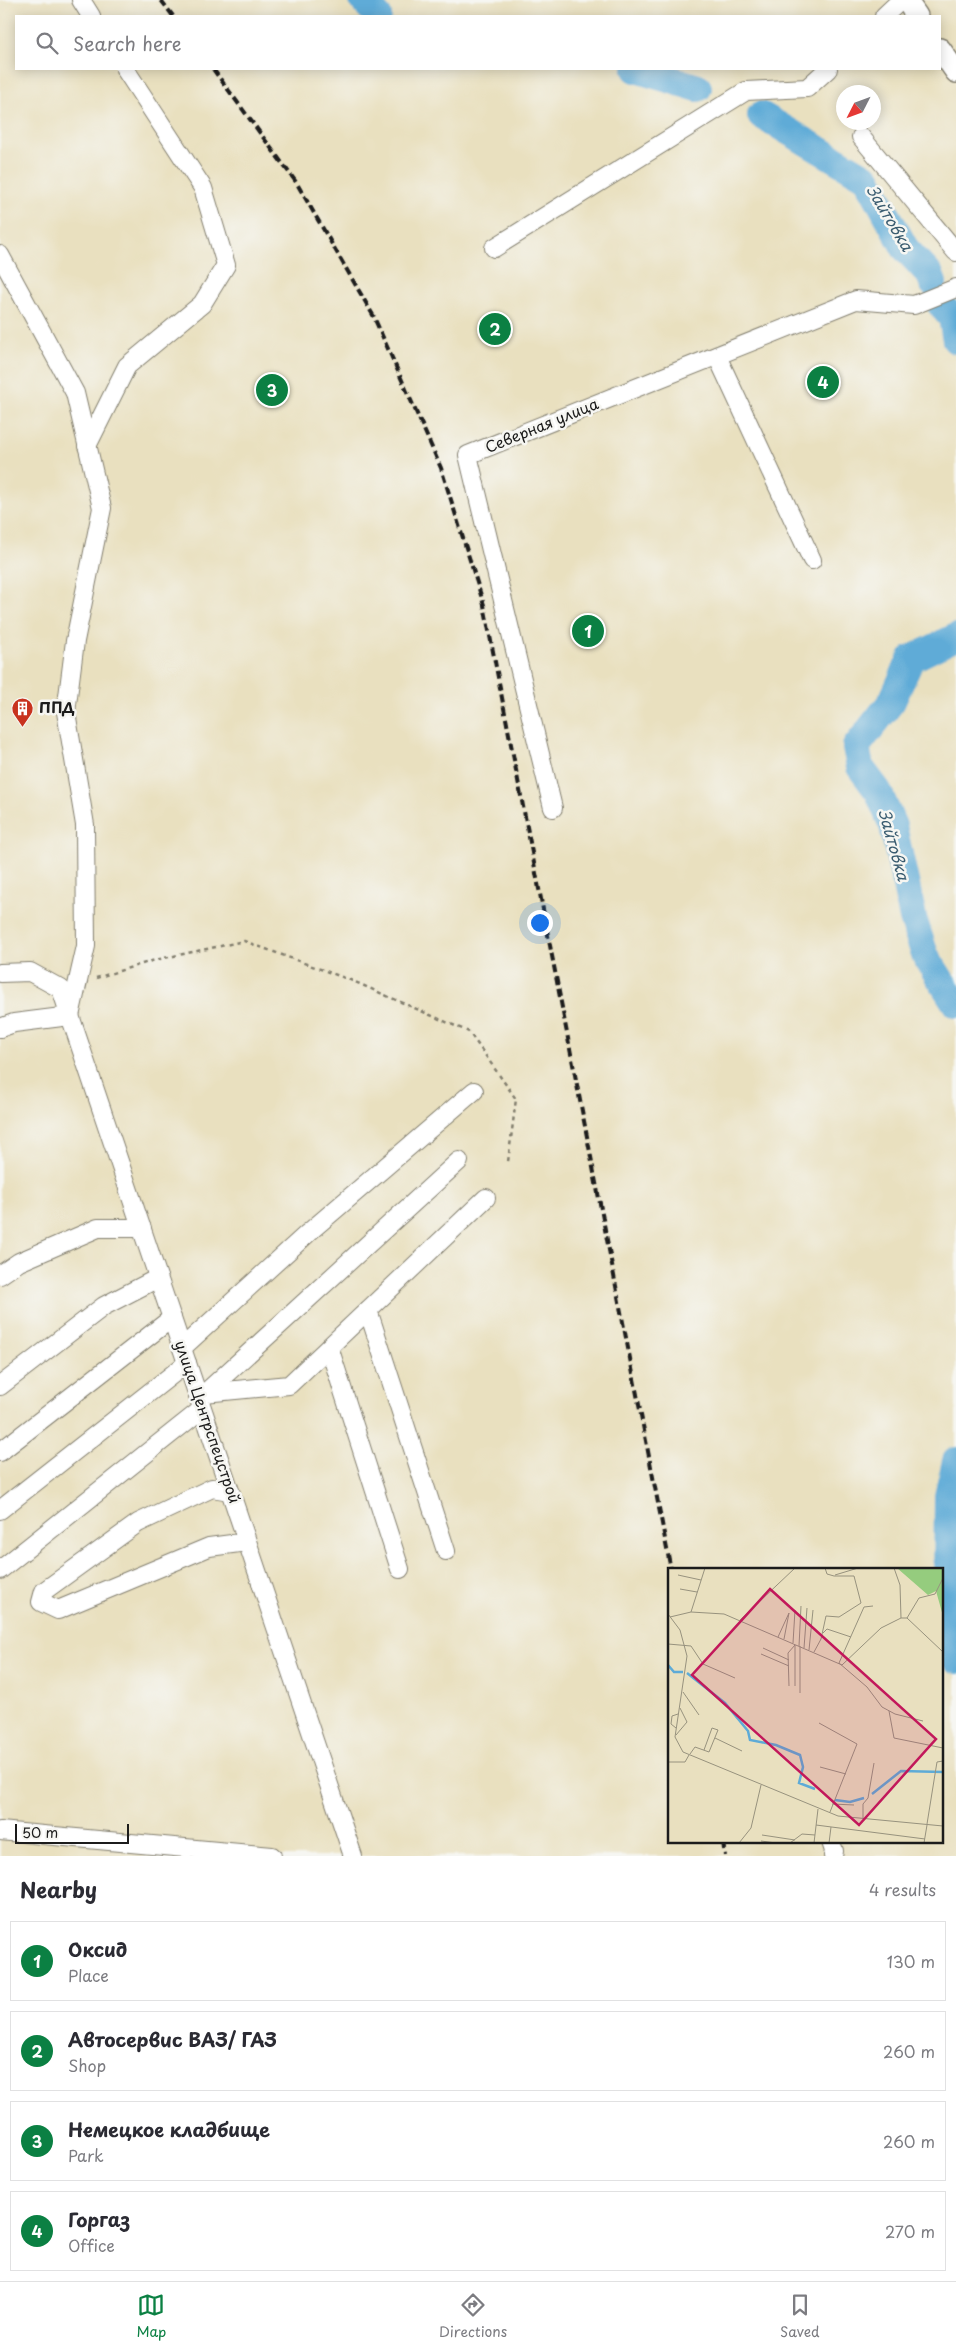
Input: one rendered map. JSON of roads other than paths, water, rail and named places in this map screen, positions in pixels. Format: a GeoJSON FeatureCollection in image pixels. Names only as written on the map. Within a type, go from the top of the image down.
{"type":"FeatureCollection","features":[{"type":"Feature","properties":{"kind":"main road"},"geometry":{"type":"LineString","coordinates":[[906,0],[916,15]]}},
{"type":"Feature","properties":{"kind":"main road"},"geometry":{"type":"LineString","coordinates":[[941,50],[956,72]]}},
{"type":"Feature","properties":{"kind":"street"},"geometry":{"type":"LineString","coordinates":[[81,0],[90,15]]}},
{"type":"Feature","properties":{"kind":"street"},"geometry":{"type":"LineString","coordinates":[[885,15],[901,0]]}},
{"type":"Feature","properties":{"kind":"street"},"geometry":{"type":"LineString","coordinates":[[87,446],[127,366],[202,304],[226,265],[203,188],[127,70]]}},
{"type":"Feature","properties":{"kind":"street"},"geometry":{"type":"LineString","coordinates":[[494,248],[746,91],[807,88],[827,70]]}},
{"type":"Feature","properties":{"kind":"street"},"geometry":{"type":"LineString","coordinates":[[860,137],[956,252]]}},
{"type":"Feature","properties":{"kind":"street"},"geometry":{"type":"LineString","coordinates":[[0,255],[75,393],[102,508],[75,641],[66,712],[85,825],[86,946],[69,986],[30,972],[0,973]]}},
{"type":"Feature","properties":{"kind":"street","name":"Северная улица"},"geometry":{"type":"LineString","coordinates":[[553,808],[468,455],[856,300],[914,305],[956,288]]}},
{"type":"Feature","properties":{"kind":"street"},"geometry":{"type":"LineString","coordinates":[[717,356],[812,560]]}},
{"type":"Feature","properties":{"kind":"street","name":"улица Центрспецстрой"},"geometry":{"type":"LineString","coordinates":[[69,986],[70,1016],[184,1356],[202,1400],[230,1491],[352,1856]]}},
{"type":"Feature","properties":{"kind":"street"},"geometry":{"type":"LineString","coordinates":[[0,1028],[14,1023],[70,1016]]}},
{"type":"Feature","properties":{"kind":"street"},"geometry":{"type":"LineString","coordinates":[[0,1510],[184,1356],[308,1233],[474,1091]]}},
{"type":"Feature","properties":{"kind":"street"},"geometry":{"type":"LineString","coordinates":[[0,1570],[202,1400],[459,1161]]}},
{"type":"Feature","properties":{"kind":"street"},"geometry":{"type":"LineString","coordinates":[[202,1400],[288,1385],[486,1198]]}},
{"type":"Feature","properties":{"kind":"street"},"geometry":{"type":"LineString","coordinates":[[0,1275],[19,1262],[98,1228],[142,1228]]}},
{"type":"Feature","properties":{"kind":"street"},"geometry":{"type":"LineString","coordinates":[[0,1386],[104,1306],[158,1278]]}},
{"type":"Feature","properties":{"kind":"street"},"geometry":{"type":"LineString","coordinates":[[368,1310],[446,1551]]}},
{"type":"Feature","properties":{"kind":"street"},"geometry":{"type":"LineString","coordinates":[[0,1452],[172,1318]]}},
{"type":"Feature","properties":{"kind":"street"},"geometry":{"type":"LineString","coordinates":[[329,1346],[400,1569]]}},
{"type":"Feature","properties":{"kind":"street"},"geometry":{"type":"LineString","coordinates":[[230,1491],[212,1488],[138,1523],[44,1590],[41,1602],[58,1610],[209,1547],[247,1542]]}},
{"type":"Feature","properties":{"kind":"street"},"geometry":{"type":"LineString","coordinates":[[0,1831],[272,1856]]}},
{"type":"Feature","properties":{"kind":"waterway","name":"Зайтовка"},"geometry":{"type":"LineString","coordinates":[[363,0],[377,15]]}},
{"type":"Feature","properties":{"kind":"waterway","name":"Зайтовка"},"geometry":{"type":"LineString","coordinates":[[639,70],[698,88]]}},
{"type":"Feature","properties":{"kind":"waterway","name":"Зайтовка"},"geometry":{"type":"LineString","coordinates":[[761,115],[867,178],[905,248],[930,275],[933,283]]}},
{"type":"Feature","properties":{"kind":"waterway","name":"Зайтовка"},"geometry":{"type":"LineString","coordinates":[[938,301],[952,318],[956,340]]}},
{"type":"Feature","properties":{"kind":"waterway","name":"Зайтовка"},"geometry":{"type":"LineString","coordinates":[[956,637],[911,659],[892,701],[856,747],[860,767],[878,791],[893,826],[913,918],[925,955],[956,1004]]}},
{"type":"Feature","properties":{"kind":"waterway","name":"Зайтовка"},"geometry":{"type":"LineString","coordinates":[[956,1461],[948,1496],[947,1593],[956,1660]]}},
{"type":"Feature","properties":{"kind":"railway"},"geometry":{"type":"LineString","coordinates":[[161,0],[172,15]]}},
{"type":"Feature","properties":{"kind":"railway"},"geometry":{"type":"LineString","coordinates":[[214,70],[296,182],[373,315],[441,468],[484,605],[671,1568]]}},
{"type":"Feature","properties":{"kind":"railway"},"geometry":{"type":"LineString","coordinates":[[723,1844],[725,1856]]}},
{"type":"Feature","properties":{"kind":"place","name":"Автосервис ВАЗ/ ГАЗ"},"geometry":{"type":"Point","coordinates":[495,329]}},
{"type":"Feature","properties":{"kind":"place","name":"Горгаз"},"geometry":{"type":"Point","coordinates":[823,382]}},
{"type":"Feature","properties":{"kind":"place","name":"Немецкое кладбище"},"geometry":{"type":"Point","coordinates":[272,390]}},
{"type":"Feature","properties":{"kind":"place","name":"Оксид"},"geometry":{"type":"Point","coordinates":[588,631]}},
{"type":"Feature","properties":{"kind":"place","name":"ППД"},"geometry":{"type":"Point","coordinates":[23,727]}}]}
